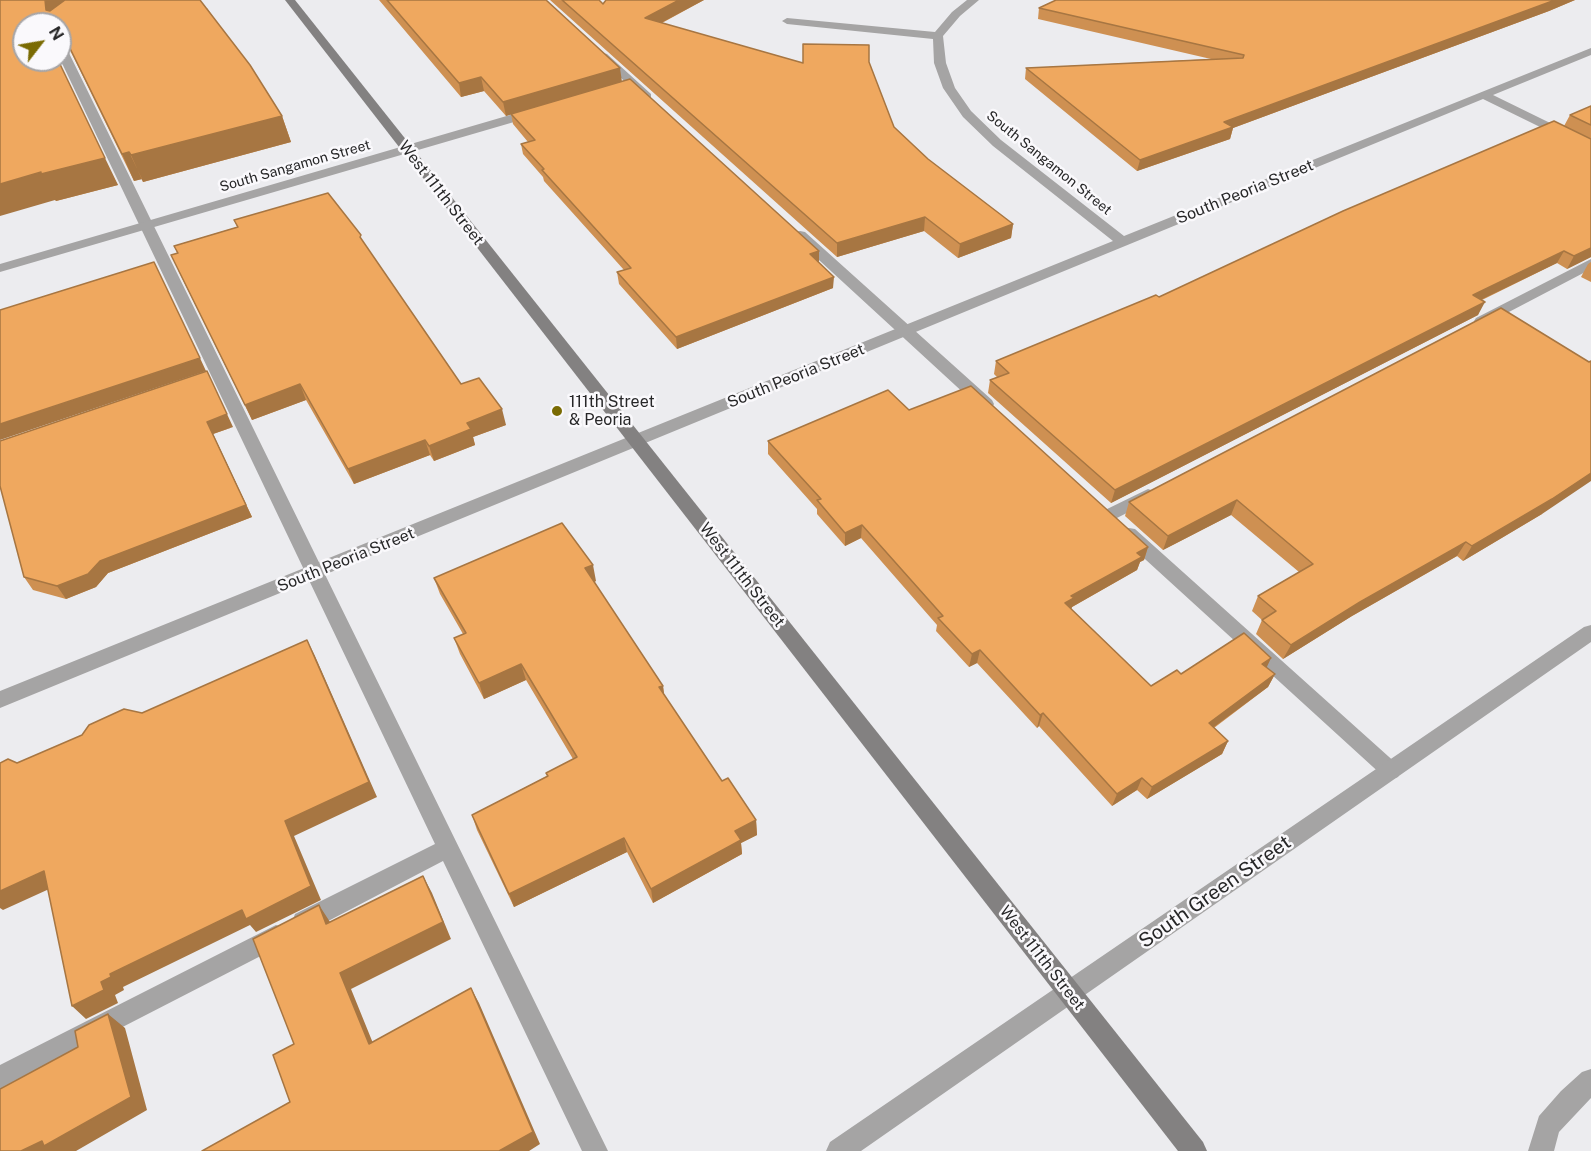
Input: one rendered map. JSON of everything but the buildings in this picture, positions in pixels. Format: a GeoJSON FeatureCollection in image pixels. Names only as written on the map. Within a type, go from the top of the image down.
{"type":"FeatureCollection","features":[{"type":"Feature","properties":{"kind":"main road","name":"West 111th Street"},"geometry":{"type":"LineString","coordinates":[[290,0],[1194,1151]]}},
{"type":"Feature","properties":{"kind":"street"},"geometry":{"type":"LineString","coordinates":[[787,21],[938,36],[956,14],[974,0]]}},
{"type":"Feature","properties":{"kind":"street","name":"South Sangamon Street"},"geometry":{"type":"LineString","coordinates":[[938,36],[940,63],[947,82],[967,114],[997,143],[1123,242]]}},
{"type":"Feature","properties":{"kind":"street"},"geometry":{"type":"LineString","coordinates":[[590,44],[628,85],[659,107]]}},
{"type":"Feature","properties":{"kind":"street","name":"South Peoria Street"},"geometry":{"type":"LineString","coordinates":[[0,700],[1591,51]]}},
{"type":"Feature","properties":{"kind":"street"},"geometry":{"type":"LineString","coordinates":[[72,72],[147,225],[213,376],[315,572],[595,1151]]}},
{"type":"Feature","properties":{"kind":"street"},"geometry":{"type":"LineString","coordinates":[[1484,95],[1591,148]]}},
{"type":"Feature","properties":{"kind":"street","name":"South Sangamon Street"},"geometry":{"type":"LineString","coordinates":[[0,268],[542,110]]}},
{"type":"Feature","properties":{"kind":"street"},"geometry":{"type":"LineString","coordinates":[[788,224],[996,413]]}},
{"type":"Feature","properties":{"kind":"street"},"geometry":{"type":"LineString","coordinates":[[1465,329],[1591,263]]}},
{"type":"Feature","properties":{"kind":"street"},"geometry":{"type":"LineString","coordinates":[[1161,488],[1104,512],[1390,771]]}},
{"type":"Feature","properties":{"kind":"street","name":"South Green Street"},"geometry":{"type":"LineString","coordinates":[[839,1151],[1591,632]]}},
{"type":"Feature","properties":{"kind":"street"},"geometry":{"type":"LineString","coordinates":[[0,1078],[448,848]]}},
{"type":"Feature","properties":{"kind":"street"},"geometry":{"type":"LineString","coordinates":[[1541,1151],[1548,1125],[1591,1081]]}},
{"type":"Feature","properties":{"kind":"place","name":"111th Street & Peoria"},"geometry":{"type":"Point","coordinates":[557,411]}}]}
